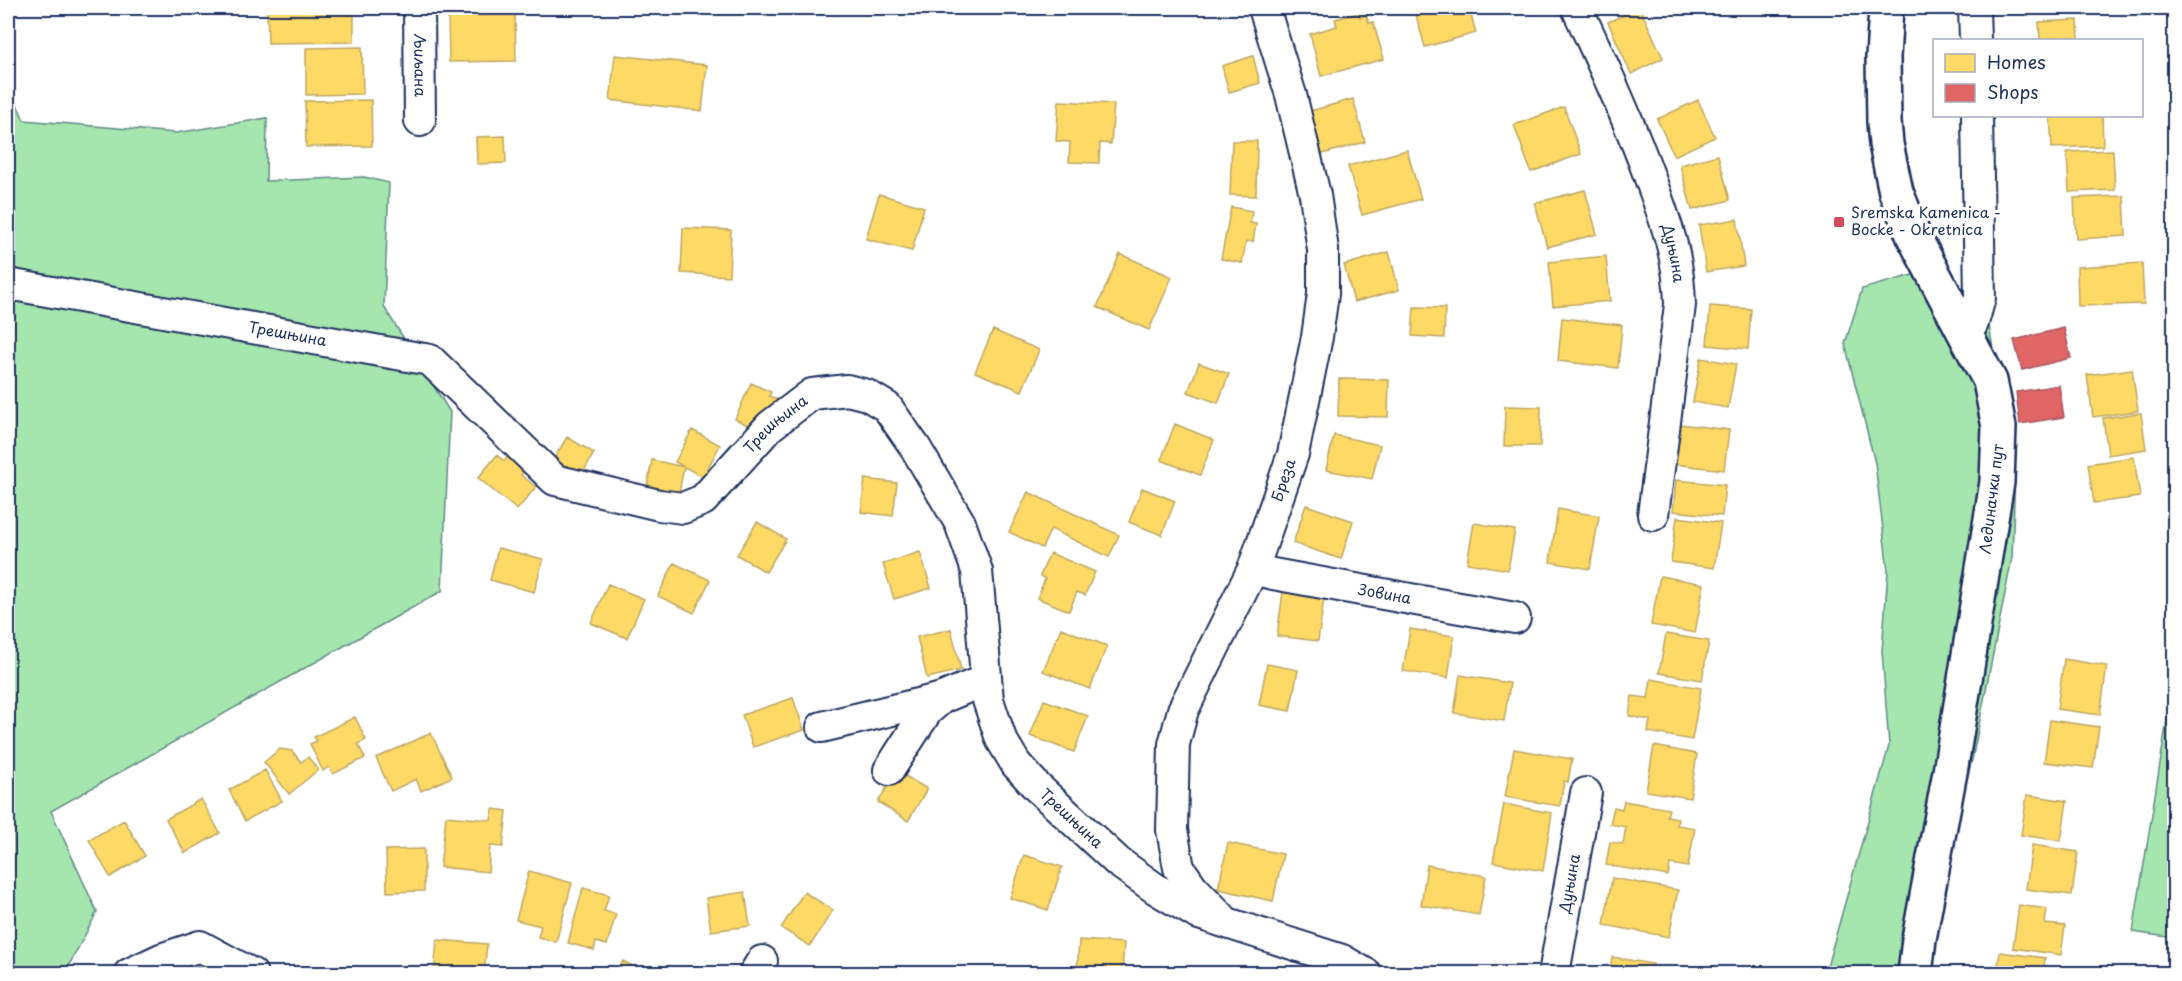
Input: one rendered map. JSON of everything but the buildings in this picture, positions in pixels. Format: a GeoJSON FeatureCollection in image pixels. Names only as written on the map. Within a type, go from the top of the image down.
{"type":"FeatureCollection","features":[{"type":"Feature","properties":{"kind":"main road","name":"Лединачки пут"},"geometry":{"type":"LineString","coordinates":[[1886,8],[1883,95],[1886,144],[1896,192],[1914,237],[1990,381],[1999,428],[2000,454],[1982,577],[1950,772],[1919,939],[1915,974]]}},
{"type":"Feature","properties":{"kind":"street","name":"Љиљана"},"geometry":{"type":"LineString","coordinates":[[419,8],[420,122]]}},
{"type":"Feature","properties":{"kind":"street","name":"Бреза"},"geometry":{"type":"LineString","coordinates":[[1227,923],[1193,888],[1179,868],[1172,830],[1174,744],[1183,710],[1252,569],[1293,454],[1317,337],[1323,294],[1323,250],[1315,195],[1291,95],[1264,8]]}},
{"type":"Feature","properties":{"kind":"street","name":"Дуњина"},"geometry":{"type":"LineString","coordinates":[[1577,8],[1641,152],[1672,238],[1679,274],[1678,325],[1653,514]]}},
{"type":"Feature","properties":{"kind":"street"},"geometry":{"type":"LineString","coordinates":[[1974,8],[1975,39]]}},
{"type":"Feature","properties":{"kind":"street"},"geometry":{"type":"LineString","coordinates":[[1966,335],[1975,318],[1980,298],[1977,117]]}},
{"type":"Feature","properties":{"kind":"street","name":"Трешњина"},"geometry":{"type":"LineString","coordinates":[[8,284],[430,360],[555,480],[659,505],[683,508],[703,500],[770,426],[812,394],[847,390],[867,395],[887,407],[915,447],[960,522],[977,571],[988,700],[1001,739],[1016,764],[1084,833],[1137,876],[1196,913],[1342,960],[1366,974]]}},
{"type":"Feature","properties":{"kind":"street","name":"Зовина"},"geometry":{"type":"LineString","coordinates":[[1252,569],[1515,618]]}},
{"type":"Feature","properties":{"kind":"street"},"geometry":{"type":"LineString","coordinates":[[822,727],[942,698],[985,680]]}},
{"type":"Feature","properties":{"kind":"street"},"geometry":{"type":"LineString","coordinates":[[889,770],[927,711],[942,698]]}},
{"type":"Feature","properties":{"kind":"street","name":"Дуњина"},"geometry":{"type":"LineString","coordinates":[[1554,974],[1586,794]]}},
{"type":"Feature","properties":{"kind":"street"},"geometry":{"type":"LineString","coordinates":[[129,974],[161,958],[200,946],[252,974]]}},
{"type":"Feature","properties":{"kind":"green space"},"geometry":{"type":"Polygon","coordinates":[[[8,84],[24,120],[176,133],[267,118],[266,181],[364,177],[389,183],[384,307],[450,412],[442,591],[51,811],[97,912],[65,973],[8,973],[8,84]]]}},
{"type":"Feature","properties":{"kind":"green space"},"geometry":{"type":"Polygon","coordinates":[[[1916,274],[1988,320],[2015,473],[2012,558],[1972,760],[1928,930],[1925,973],[1825,974],[1889,746],[1882,651],[1888,571],[1875,463],[1845,344],[1862,289],[1916,274]]]}},
{"type":"Feature","properties":{"kind":"green space"},"geometry":{"type":"Polygon","coordinates":[[[2174,677],[2174,938],[2133,932],[2174,677]]]}},
{"type":"Feature","properties":{"kind":"place","name":"Sremska Kamenica - Bocke - Okretnica"},"geometry":{"type":"Point","coordinates":[1839,222]}}]}
